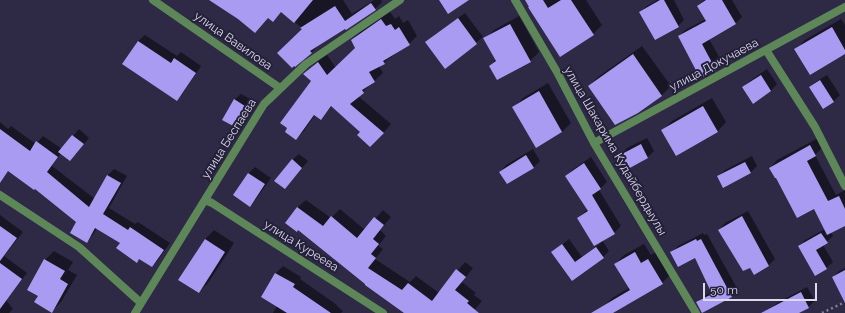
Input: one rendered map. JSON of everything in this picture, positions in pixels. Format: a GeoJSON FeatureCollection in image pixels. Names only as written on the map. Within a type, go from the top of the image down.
{"type":"FeatureCollection","features":[{"type":"Feature","properties":{"kind":"street","name":"улица Вавилова"},"geometry":{"type":"LineString","coordinates":[[153,0],[280,88]]}},
{"type":"Feature","properties":{"kind":"street","name":"улица Беспаева"},"geometry":{"type":"LineString","coordinates":[[135,313],[264,104],[306,64],[400,0]]}},
{"type":"Feature","properties":{"kind":"street","name":"улица Шакарима Кудайбердыулы"},"geometry":{"type":"LineString","coordinates":[[515,0],[557,72],[594,143],[696,313]]}},
{"type":"Feature","properties":{"kind":"street","name":"улица Докучаева"},"geometry":{"type":"LineString","coordinates":[[594,143],[845,7]]}},
{"type":"Feature","properties":{"kind":"street"},"geometry":{"type":"LineString","coordinates":[[766,50],[815,127],[845,186]]}},
{"type":"Feature","properties":{"kind":"street"},"geometry":{"type":"LineString","coordinates":[[0,195],[79,247],[141,303]]}},
{"type":"Feature","properties":{"kind":"street","name":"улица Куреева"},"geometry":{"type":"LineString","coordinates":[[205,200],[212,203],[383,313]]}},
{"type":"Feature","properties":{"kind":"path"},"geometry":{"type":"LineString","coordinates":[[822,313],[845,302]]}},
{"type":"Feature","properties":{"kind":"building"},"geometry":{"type":"Polygon","coordinates":[[[209,0],[313,0],[294,23],[281,12],[273,22],[268,18],[255,33],[238,19],[209,0]]]}},
{"type":"Feature","properties":{"kind":"building"},"geometry":{"type":"Polygon","coordinates":[[[439,0],[469,0],[448,14],[439,0]]]}},
{"type":"Feature","properties":{"kind":"building"},"geometry":{"type":"Polygon","coordinates":[[[525,0],[543,0],[548,8],[561,0],[571,0],[594,35],[560,57],[525,0]]]}},
{"type":"Feature","properties":{"kind":"building"},"geometry":{"type":"Polygon","coordinates":[[[660,0],[664,0],[679,27],[655,40],[639,12],[660,0]]]}},
{"type":"Feature","properties":{"kind":"building"},"geometry":{"type":"Polygon","coordinates":[[[706,0],[722,0],[736,24],[702,44],[716,70],[700,78],[678,36],[706,21],[697,6],[706,0]]]}},
{"type":"Feature","properties":{"kind":"building"},"geometry":{"type":"Polygon","coordinates":[[[371,3],[376,10],[310,51],[312,53],[295,67],[294,66],[292,68],[277,53],[302,29],[300,28],[335,6],[345,21],[371,3]]]}},
{"type":"Feature","properties":{"kind":"building"},"geometry":{"type":"Polygon","coordinates":[[[458,18],[477,44],[445,69],[425,42],[458,18]]]}},
{"type":"Feature","properties":{"kind":"building"},"geometry":{"type":"Polygon","coordinates":[[[381,19],[386,26],[391,24],[395,30],[399,27],[410,45],[383,61],[385,64],[369,72],[375,82],[362,90],[364,93],[350,104],[384,133],[370,147],[357,135],[360,132],[331,106],[321,120],[314,115],[296,140],[285,132],[287,128],[280,123],[311,81],[303,74],[318,62],[327,75],[355,48],[351,40],[381,19]]]}},
{"type":"Feature","properties":{"kind":"building"},"geometry":{"type":"Polygon","coordinates":[[[510,24],[531,62],[497,80],[489,66],[496,61],[483,38],[510,24]]]}},
{"type":"Feature","properties":{"kind":"building"},"geometry":{"type":"Polygon","coordinates":[[[832,27],[845,50],[845,54],[810,75],[794,49],[832,27]]]}},
{"type":"Feature","properties":{"kind":"building"},"geometry":{"type":"Polygon","coordinates":[[[138,41],[171,63],[174,58],[196,73],[177,101],[122,64],[138,41]]]}},
{"type":"Feature","properties":{"kind":"building"},"geometry":{"type":"Polygon","coordinates":[[[633,54],[662,96],[638,113],[615,125],[588,86],[633,54]]]}},
{"type":"Feature","properties":{"kind":"building"},"geometry":{"type":"Polygon","coordinates":[[[761,75],[771,91],[753,104],[742,87],[761,75]]]}},
{"type":"Feature","properties":{"kind":"building"},"geometry":{"type":"Polygon","coordinates":[[[820,80],[834,102],[823,109],[809,87],[820,80]]]}},
{"type":"Feature","properties":{"kind":"building"},"geometry":{"type":"Polygon","coordinates":[[[539,91],[562,132],[536,148],[512,107],[539,91]]]}},
{"type":"Feature","properties":{"kind":"building"},"geometry":{"type":"Polygon","coordinates":[[[234,99],[248,108],[237,128],[222,120],[234,99]]]}},
{"type":"Feature","properties":{"kind":"building"},"geometry":{"type":"Polygon","coordinates":[[[703,106],[718,132],[676,156],[661,130],[703,106]]]}},
{"type":"Feature","properties":{"kind":"building"},"geometry":{"type":"Polygon","coordinates":[[[0,129],[30,151],[36,141],[58,157],[47,172],[89,207],[107,175],[121,183],[103,214],[128,230],[130,227],[164,250],[152,267],[139,259],[137,263],[116,248],[120,243],[95,228],[87,243],[70,233],[76,222],[35,189],[34,190],[8,171],[0,183],[0,129]]]}},
{"type":"Feature","properties":{"kind":"building"},"geometry":{"type":"Polygon","coordinates":[[[72,135],[84,144],[70,161],[58,152],[72,135]]]}},
{"type":"Feature","properties":{"kind":"building"},"geometry":{"type":"Polygon","coordinates":[[[641,144],[648,158],[628,169],[620,155],[641,144]]]}},
{"type":"Feature","properties":{"kind":"building"},"geometry":{"type":"Polygon","coordinates":[[[810,145],[816,156],[807,161],[828,201],[839,196],[845,209],[845,226],[827,235],[814,209],[797,218],[776,178],[769,168],[810,145]]]}},
{"type":"Feature","properties":{"kind":"building"},"geometry":{"type":"Polygon","coordinates":[[[526,155],[534,168],[507,184],[499,172],[526,155]]]}},
{"type":"Feature","properties":{"kind":"building"},"geometry":{"type":"Polygon","coordinates":[[[292,159],[302,168],[285,189],[274,181],[292,159]]]}},
{"type":"Feature","properties":{"kind":"building"},"geometry":{"type":"Polygon","coordinates":[[[745,162],[751,173],[723,188],[717,176],[745,162]]]}},
{"type":"Feature","properties":{"kind":"building"},"geometry":{"type":"Polygon","coordinates":[[[584,163],[601,189],[592,195],[615,234],[594,246],[577,218],[588,211],[565,176],[584,163]]]}},
{"type":"Feature","properties":{"kind":"building"},"geometry":{"type":"Polygon","coordinates":[[[248,173],[265,184],[250,207],[233,195],[248,173]]]}},
{"type":"Feature","properties":{"kind":"building"},"geometry":{"type":"Polygon","coordinates":[[[297,207],[323,226],[331,216],[357,238],[374,217],[384,225],[373,239],[379,244],[371,254],[376,258],[368,268],[402,290],[408,283],[432,301],[456,269],[466,277],[455,290],[469,301],[467,303],[479,313],[404,313],[365,285],[298,230],[297,232],[285,223],[297,207]]]}},
{"type":"Feature","properties":{"kind":"building"},"geometry":{"type":"Polygon","coordinates":[[[742,216],[769,266],[754,275],[750,268],[743,271],[718,230],[742,216]]]}},
{"type":"Feature","properties":{"kind":"building"},"geometry":{"type":"Polygon","coordinates":[[[0,226],[17,238],[0,261],[0,226]]]}},
{"type":"Feature","properties":{"kind":"building"},"geometry":{"type":"Polygon","coordinates":[[[821,233],[828,243],[816,250],[827,269],[815,276],[798,246],[821,233]]]}},
{"type":"Feature","properties":{"kind":"building"},"geometry":{"type":"Polygon","coordinates":[[[205,239],[225,252],[199,293],[178,280],[205,239]]]}},
{"type":"Feature","properties":{"kind":"building"},"geometry":{"type":"Polygon","coordinates":[[[696,239],[697,241],[701,239],[732,297],[702,313],[696,302],[712,294],[695,258],[678,267],[670,252],[696,239]]]}},
{"type":"Feature","properties":{"kind":"building"},"geometry":{"type":"Polygon","coordinates":[[[562,244],[575,262],[596,247],[604,258],[572,281],[551,252],[562,244]]]}},
{"type":"Feature","properties":{"kind":"building"},"geometry":{"type":"Polygon","coordinates":[[[635,252],[641,263],[648,259],[663,284],[613,313],[591,313],[630,290],[614,264],[635,252]]]}},
{"type":"Feature","properties":{"kind":"building"},"geometry":{"type":"Polygon","coordinates":[[[44,259],[65,271],[60,279],[68,284],[52,313],[34,302],[38,296],[27,290],[44,259]]]}},
{"type":"Feature","properties":{"kind":"building"},"geometry":{"type":"Polygon","coordinates":[[[0,263],[22,279],[0,309],[0,263]]]}},
{"type":"Feature","properties":{"kind":"building"},"geometry":{"type":"Polygon","coordinates":[[[845,270],[845,303],[832,277],[845,270]]]}},
{"type":"Feature","properties":{"kind":"building"},"geometry":{"type":"Polygon","coordinates":[[[275,273],[295,284],[293,287],[331,313],[287,313],[261,297],[275,273]]]}},
{"type":"Feature","properties":{"kind":"building"},"geometry":{"type":"Polygon","coordinates":[[[801,292],[809,308],[799,313],[761,313],[801,292]]]}}]}
